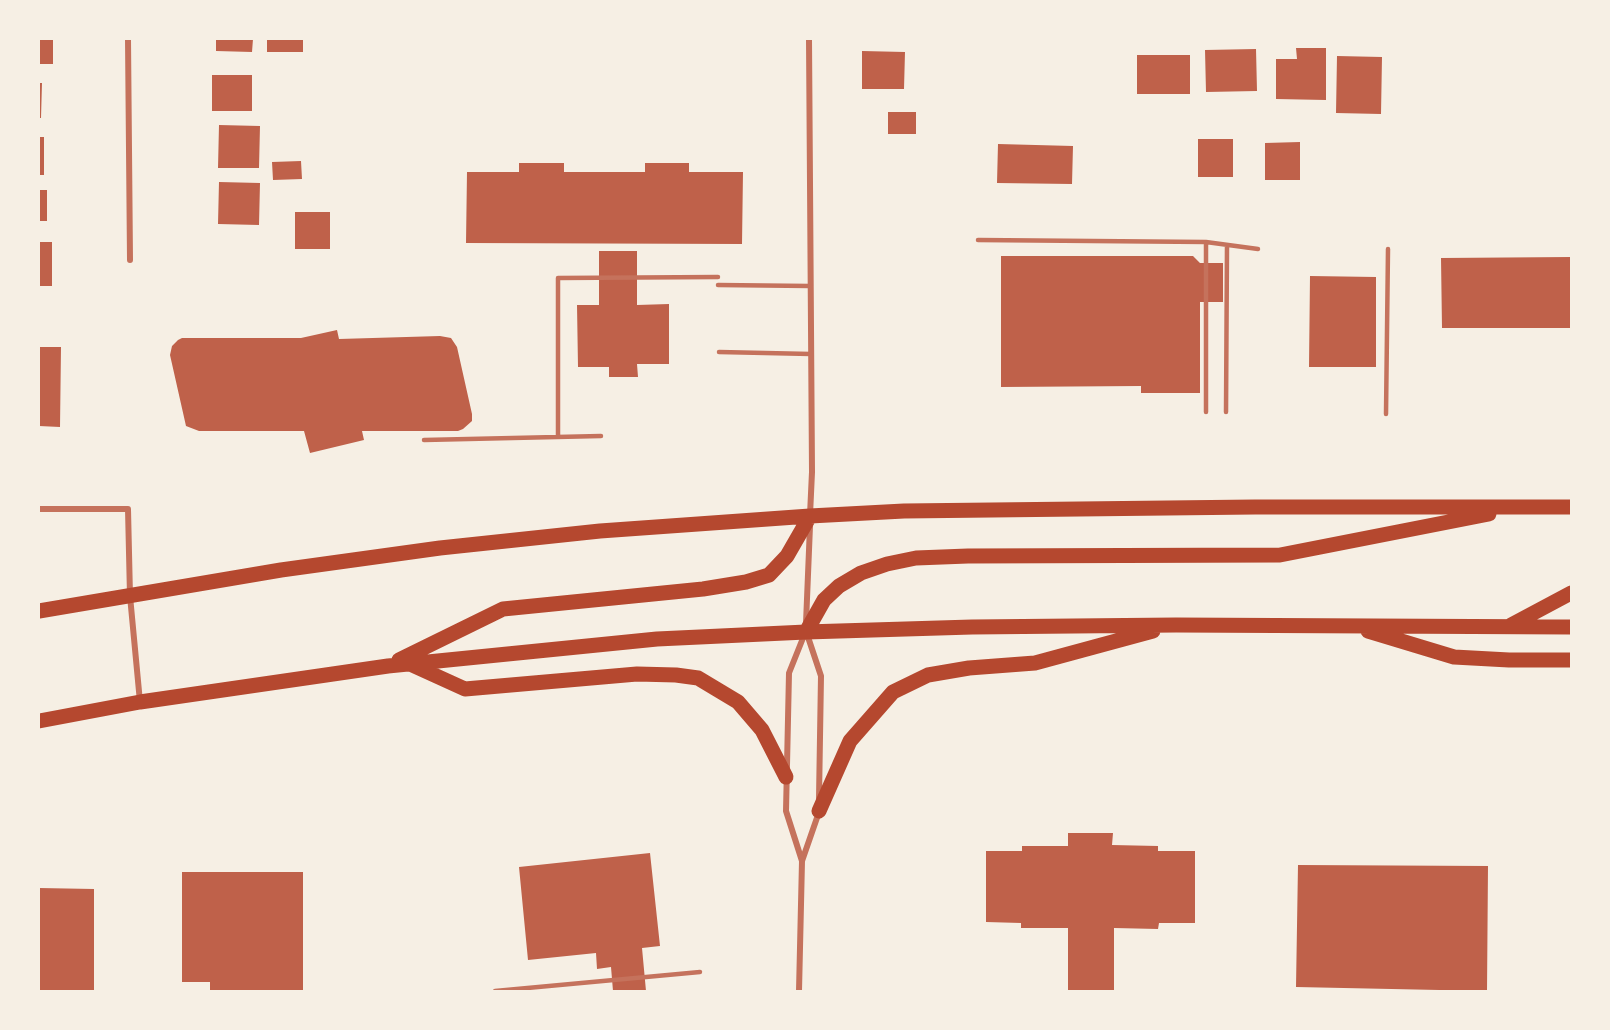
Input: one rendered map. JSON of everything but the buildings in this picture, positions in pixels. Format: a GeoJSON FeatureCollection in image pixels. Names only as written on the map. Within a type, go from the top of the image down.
{"type":"FeatureCollection","features":[{"type":"Feature","properties":{"kind":"main road"},"geometry":{"type":"LineString","coordinates":[[806,632],[824,600],[839,586],[870,570],[916,558],[1280,555],[1526,507]]}},
{"type":"Feature","properties":{"kind":"main road"},"geometry":{"type":"LineString","coordinates":[[39,611],[281,570],[440,548],[600,531],[810,516],[951,510],[1571,507]]}},
{"type":"Feature","properties":{"kind":"main road"},"geometry":{"type":"LineString","coordinates":[[388,666],[503,609],[704,589],[746,582],[769,575],[787,556],[810,516]]}},
{"type":"Feature","properties":{"kind":"main road"},"geometry":{"type":"LineString","coordinates":[[1509,626],[1571,593]]}},
{"type":"Feature","properties":{"kind":"main road"},"geometry":{"type":"LineString","coordinates":[[819,811],[850,741],[893,692],[928,675],[969,668],[1035,663],[1176,625]]}},
{"type":"Feature","properties":{"kind":"main road"},"geometry":{"type":"LineString","coordinates":[[39,721],[140,702],[407,663],[657,639],[972,627],[1176,625],[1571,627]]}},
{"type":"Feature","properties":{"kind":"main road"},"geometry":{"type":"LineString","coordinates":[[1354,626],[1454,657],[1571,660]]}},
{"type":"Feature","properties":{"kind":"main road"},"geometry":{"type":"LineString","coordinates":[[407,663],[465,689],[638,674],[698,678],[738,702],[762,730],[786,777]]}},
{"type":"Feature","properties":{"kind":"street"},"geometry":{"type":"LineString","coordinates":[[128,39],[130,260]]}},
{"type":"Feature","properties":{"kind":"street"},"geometry":{"type":"LineString","coordinates":[[802,861],[786,811],[786,777],[789,673],[806,632],[812,472],[809,39]]}},
{"type":"Feature","properties":{"kind":"street"},"geometry":{"type":"LineString","coordinates":[[39,509],[128,509],[130,596],[140,702]]}},
{"type":"Feature","properties":{"kind":"street"},"geometry":{"type":"LineString","coordinates":[[799,991],[802,861],[819,811],[821,676],[806,632]]}},
{"type":"Feature","properties":{"kind":"lane"},"geometry":{"type":"LineString","coordinates":[[978,240],[1206,242],[1258,249]]}},
{"type":"Feature","properties":{"kind":"lane"},"geometry":{"type":"LineString","coordinates":[[1206,242],[1206,412]]}},
{"type":"Feature","properties":{"kind":"lane"},"geometry":{"type":"LineString","coordinates":[[1226,412],[1227,245]]}},
{"type":"Feature","properties":{"kind":"lane"},"geometry":{"type":"LineString","coordinates":[[1386,414],[1388,249]]}},
{"type":"Feature","properties":{"kind":"lane"},"geometry":{"type":"LineString","coordinates":[[558,436],[558,278],[718,277]]}},
{"type":"Feature","properties":{"kind":"lane"},"geometry":{"type":"LineString","coordinates":[[718,285],[810,286]]}},
{"type":"Feature","properties":{"kind":"lane"},"geometry":{"type":"LineString","coordinates":[[719,352],[811,354]]}},
{"type":"Feature","properties":{"kind":"lane"},"geometry":{"type":"LineString","coordinates":[[424,440],[601,436]]}},
{"type":"Feature","properties":{"kind":"lane"},"geometry":{"type":"LineString","coordinates":[[495,991],[700,972]]}}]}
